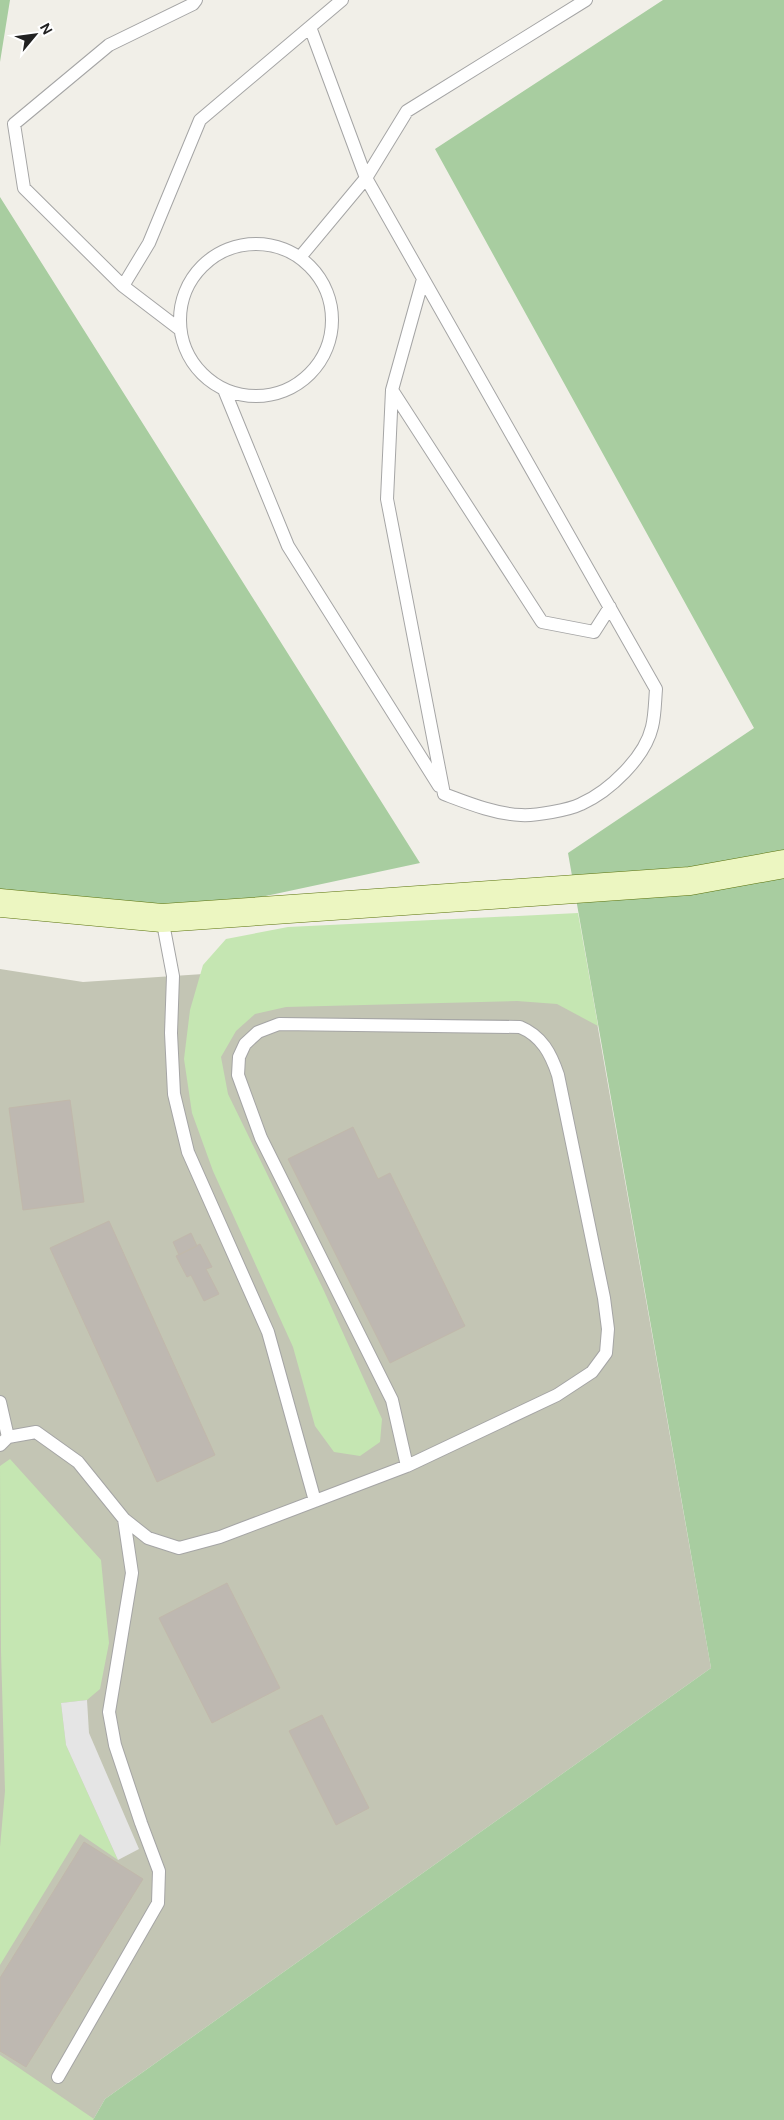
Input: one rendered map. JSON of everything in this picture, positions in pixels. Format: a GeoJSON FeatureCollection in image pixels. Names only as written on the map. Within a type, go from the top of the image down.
{"type":"FeatureCollection","features":[{"type":"Feature","properties":{"kind":"street"},"geometry":{"type":"LineString","coordinates":[[0,903],[162,918],[690,881],[784,864]]}},
{"type":"Feature","properties":{"kind":"lane"},"geometry":{"type":"LineString","coordinates":[[196,0],[194,4],[109,45],[14,124],[24,188],[123,286],[178,328],[193,366],[225,392],[288,546],[444,794],[478,806],[521,815],[540,814],[581,804],[606,788],[637,760],[652,728],[656,689],[366,178],[310,27]]}},
{"type":"Feature","properties":{"kind":"lane"},"geometry":{"type":"LineString","coordinates":[[123,286],[149,243],[200,120],[342,0]]}},
{"type":"Feature","properties":{"kind":"lane"},"geometry":{"type":"LineString","coordinates":[[301,256],[366,178],[407,111],[586,0]]}},
{"type":"Feature","properties":{"kind":"lane"},"geometry":{"type":"LineString","coordinates":[[178,328],[186,286],[218,252],[264,242],[301,256],[327,286],[334,333],[316,372],[274,397],[225,392]]}},
{"type":"Feature","properties":{"kind":"lane"},"geometry":{"type":"LineString","coordinates":[[424,279],[392,390],[388,499],[444,794]]}},
{"type":"Feature","properties":{"kind":"lane"},"geometry":{"type":"LineString","coordinates":[[392,390],[542,622],[594,632],[610,606]]}},
{"type":"Feature","properties":{"kind":"lane"},"geometry":{"type":"LineString","coordinates":[[162,918],[173,976],[171,1033],[174,1094],[188,1152],[268,1332],[315,1501]]}},
{"type":"Feature","properties":{"kind":"lane"},"geometry":{"type":"LineString","coordinates":[[0,1402],[4,1441],[36,1432],[78,1462],[124,1519],[148,1538],[179,1548],[220,1537],[407,1466],[557,1395],[592,1372],[606,1353],[608,1329],[604,1298],[558,1075],[552,1057],[544,1044],[533,1032],[520,1028],[279,1024],[258,1032],[245,1044],[239,1057],[238,1075],[262,1138],[392,1400],[407,1466]]}},
{"type":"Feature","properties":{"kind":"lane"},"geometry":{"type":"LineString","coordinates":[[58,2077],[158,1903],[159,1872],[115,1745],[109,1712],[132,1573],[124,1519]]}},
{"type":"Feature","properties":{"kind":"shaded area"},"geometry":{"type":"Polygon","coordinates":[[[584,949],[711,1668],[105,2099],[93,2120],[0,2120],[0,969],[83,982],[584,949]]]}},
{"type":"Feature","properties":{"kind":"shaded area"},"geometry":{"type":"Polygon","coordinates":[[[87,1700],[89,1733],[139,1849],[118,1860],[66,1745],[61,1703],[87,1700]]]}},
{"type":"Feature","properties":{"kind":"green space"},"geometry":{"type":"Polygon","coordinates":[[[0,0],[10,0],[0,62],[0,0]]]}},
{"type":"Feature","properties":{"kind":"green space"},"geometry":{"type":"Polygon","coordinates":[[[663,0],[784,0],[784,2120],[93,2120],[105,2099],[711,1668],[568,853],[754,728],[435,149],[663,0]]]}},
{"type":"Feature","properties":{"kind":"green space"},"geometry":{"type":"Polygon","coordinates":[[[0,197],[420,863],[162,918],[0,903],[0,197]]]}},
{"type":"Feature","properties":{"kind":"green space"},"geometry":{"type":"Polygon","coordinates":[[[578,913],[598,1026],[557,1004],[517,1001],[286,1007],[255,1014],[236,1031],[221,1057],[228,1094],[324,1291],[382,1419],[380,1442],[360,1456],[334,1452],[315,1426],[293,1347],[213,1171],[192,1113],[184,1059],[190,1010],[203,965],[226,939],[288,927],[578,913]]]}},
{"type":"Feature","properties":{"kind":"green space"},"geometry":{"type":"Polygon","coordinates":[[[10,1459],[101,1560],[109,1643],[100,1689],[87,1700],[61,1703],[66,1745],[118,1860],[80,1834],[0,1965],[0,1847],[5,1791],[1,1651],[0,1466],[10,1459]]]}},
{"type":"Feature","properties":{"kind":"green space"},"geometry":{"type":"Polygon","coordinates":[[[0,2055],[94,2119],[0,2120],[0,2055]]]}},
{"type":"Feature","properties":{"kind":"building"},"geometry":{"type":"Polygon","coordinates":[[[70,1100],[84,1202],[23,1210],[9,1108],[70,1100]]]}},
{"type":"Feature","properties":{"kind":"building"},"geometry":{"type":"Polygon","coordinates":[[[353,1127],[378,1179],[390,1173],[465,1326],[390,1363],[288,1159],[353,1127]]]}},
{"type":"Feature","properties":{"kind":"building"},"geometry":{"type":"Polygon","coordinates":[[[109,1221],[215,1455],[157,1482],[50,1248],[109,1221]]]}},
{"type":"Feature","properties":{"kind":"building"},"geometry":{"type":"Polygon","coordinates":[[[191,1233],[197,1246],[179,1255],[173,1242],[191,1233]]]}},
{"type":"Feature","properties":{"kind":"building"},"geometry":{"type":"Polygon","coordinates":[[[200,1244],[212,1267],[206,1269],[219,1294],[204,1301],[191,1275],[187,1277],[176,1256],[200,1244]]]}},
{"type":"Feature","properties":{"kind":"building"},"geometry":{"type":"Polygon","coordinates":[[[227,1583],[280,1688],[212,1723],[159,1618],[227,1583]]]}},
{"type":"Feature","properties":{"kind":"building"},"geometry":{"type":"Polygon","coordinates":[[[322,1715],[369,1808],[336,1825],[289,1731],[322,1715]]]}},
{"type":"Feature","properties":{"kind":"building"},"geometry":{"type":"Polygon","coordinates":[[[84,1842],[143,1879],[26,2067],[0,2051],[0,1978],[84,1842]]]}}]}
